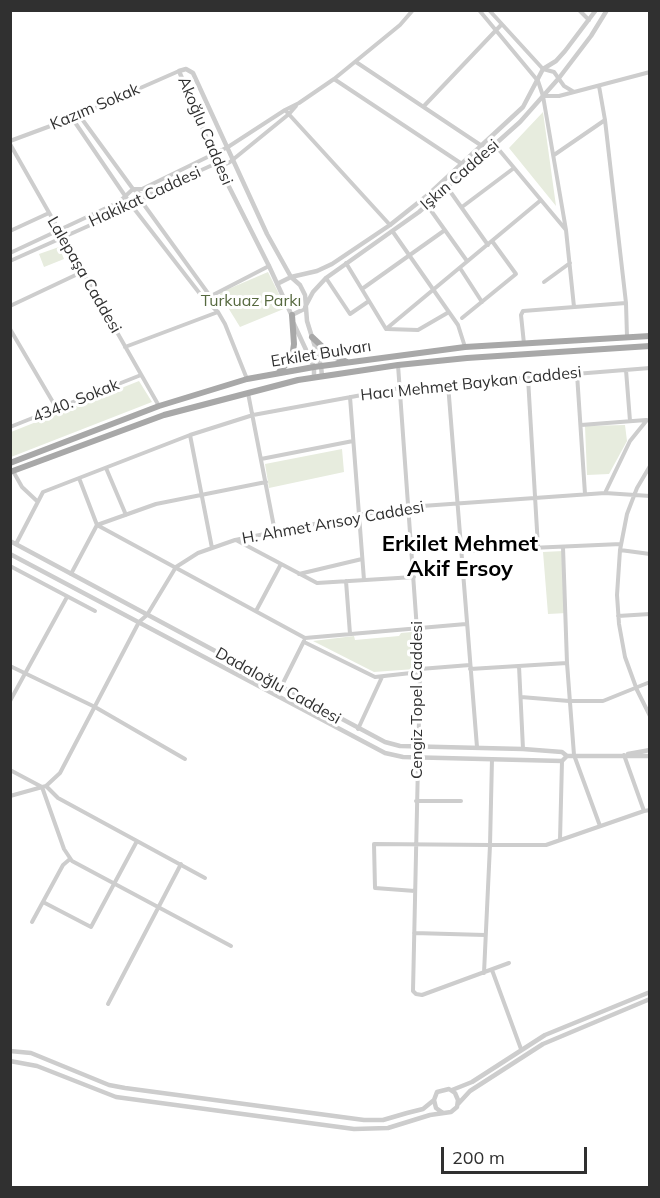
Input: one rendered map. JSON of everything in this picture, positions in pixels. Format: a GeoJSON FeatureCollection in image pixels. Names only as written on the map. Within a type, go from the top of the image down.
{"type":"FeatureCollection","features":[{"type":"Feature","properties":{"kind":"main road"},"geometry":{"type":"LineString","coordinates":[[278,374],[292,358],[294,344],[292,315]]}},
{"type":"Feature","properties":{"kind":"main road","name":"Erkilet Bulvarı"},"geometry":{"type":"LineString","coordinates":[[10,463],[159,406],[247,380],[314,367],[465,347],[650,336]]}},
{"type":"Feature","properties":{"kind":"main road"},"geometry":{"type":"LineString","coordinates":[[312,337],[332,355],[348,362]]}},
{"type":"Feature","properties":{"kind":"main road","name":"Erkilet Bulvarı"},"geometry":{"type":"LineString","coordinates":[[12,472],[164,415],[314,377],[467,358],[650,346]]}},
{"type":"Feature","properties":{"kind":"street","name":"Hakikat Caddesi"},"geometry":{"type":"LineString","coordinates":[[10,253],[119,202],[133,189],[142,189],[228,147],[334,79],[400,25],[413,10]]}},
{"type":"Feature","properties":{"kind":"street"},"geometry":{"type":"LineString","coordinates":[[479,10],[538,81],[543,96],[566,230],[574,307]]}},
{"type":"Feature","properties":{"kind":"street"},"geometry":{"type":"LineString","coordinates":[[489,10],[543,69],[554,72],[564,86],[574,92]]}},
{"type":"Feature","properties":{"kind":"street"},"geometry":{"type":"LineString","coordinates":[[579,10],[590,21]]}},
{"type":"Feature","properties":{"kind":"street","name":"Işkın Caddesi"},"geometry":{"type":"LineString","coordinates":[[277,284],[291,277],[326,267],[390,225],[462,164],[523,107],[543,69],[556,61],[590,21],[596,10]]}},
{"type":"Feature","properties":{"kind":"street","name":"Işkın Caddesi"},"geometry":{"type":"LineString","coordinates":[[292,315],[306,306],[313,292],[326,278],[393,232],[495,145],[531,110],[559,78],[591,36],[607,10]]}},
{"type":"Feature","properties":{"kind":"street"},"geometry":{"type":"LineString","coordinates":[[424,106],[501,25]]}},
{"type":"Feature","properties":{"kind":"street"},"geometry":{"type":"LineString","coordinates":[[356,62],[482,146]]}},
{"type":"Feature","properties":{"kind":"street","name":"Akoğlu Caddesi"},"geometry":{"type":"LineString","coordinates":[[314,377],[314,367],[292,315],[270,266],[217,163],[179,71],[186,69],[193,73],[267,234],[291,277],[300,285],[305,295],[307,321],[322,376]]}},
{"type":"Feature","properties":{"kind":"street","name":"Kazım Sokak"},"geometry":{"type":"LineString","coordinates":[[10,143],[179,71]]}},
{"type":"Feature","properties":{"kind":"street"},"geometry":{"type":"LineString","coordinates":[[543,96],[560,96],[650,72]]}},
{"type":"Feature","properties":{"kind":"street"},"geometry":{"type":"LineString","coordinates":[[334,79],[462,164]]}},
{"type":"Feature","properties":{"kind":"street"},"geometry":{"type":"LineString","coordinates":[[598,86],[605,120],[626,303],[627,337]]}},
{"type":"Feature","properties":{"kind":"street","name":"Hakikat Caddesi"},"geometry":{"type":"LineString","coordinates":[[10,261],[142,202],[146,195],[217,163],[224,165],[289,114],[299,103]]}},
{"type":"Feature","properties":{"kind":"street"},"geometry":{"type":"LineString","coordinates":[[285,110],[390,225]]}},
{"type":"Feature","properties":{"kind":"street"},"geometry":{"type":"LineString","coordinates":[[79,115],[133,189],[140,194],[142,202],[210,296],[212,305]]}},
{"type":"Feature","properties":{"kind":"street"},"geometry":{"type":"LineString","coordinates":[[72,118],[132,206],[204,299],[218,312],[247,380]]}},
{"type":"Feature","properties":{"kind":"street"},"geometry":{"type":"LineString","coordinates":[[554,155],[605,120]]}},
{"type":"Feature","properties":{"kind":"street","name":"Lalepaşa Caddesi"},"geometry":{"type":"LineString","coordinates":[[10,143],[159,406]]}},
{"type":"Feature","properties":{"kind":"street"},"geometry":{"type":"LineString","coordinates":[[495,145],[566,230]]}},
{"type":"Feature","properties":{"kind":"street"},"geometry":{"type":"LineString","coordinates":[[462,207],[514,168]]}},
{"type":"Feature","properties":{"kind":"street"},"geometry":{"type":"LineString","coordinates":[[447,188],[516,274],[462,318]]}},
{"type":"Feature","properties":{"kind":"street"},"geometry":{"type":"LineString","coordinates":[[386,328],[541,200]]}},
{"type":"Feature","properties":{"kind":"street"},"geometry":{"type":"LineString","coordinates":[[427,205],[467,261]]}},
{"type":"Feature","properties":{"kind":"street"},"geometry":{"type":"LineString","coordinates":[[10,231],[49,213]]}},
{"type":"Feature","properties":{"kind":"street"},"geometry":{"type":"LineString","coordinates":[[362,289],[445,230]]}},
{"type":"Feature","properties":{"kind":"street"},"geometry":{"type":"LineString","coordinates":[[393,232],[458,325],[465,347]]}},
{"type":"Feature","properties":{"kind":"street"},"geometry":{"type":"LineString","coordinates":[[346,263],[386,328]]}},
{"type":"Feature","properties":{"kind":"street"},"geometry":{"type":"LineString","coordinates":[[544,282],[570,263]]}},
{"type":"Feature","properties":{"kind":"street"},"geometry":{"type":"LineString","coordinates":[[204,299],[270,266]]}},
{"type":"Feature","properties":{"kind":"street"},"geometry":{"type":"LineString","coordinates":[[460,268],[483,302]]}},
{"type":"Feature","properties":{"kind":"street"},"geometry":{"type":"LineString","coordinates":[[10,306],[82,272]]}},
{"type":"Feature","properties":{"kind":"street"},"geometry":{"type":"LineString","coordinates":[[326,278],[350,314],[369,301]]}},
{"type":"Feature","properties":{"kind":"street"},"geometry":{"type":"LineString","coordinates":[[524,344],[520,315],[523,311],[626,303]]}},
{"type":"Feature","properties":{"kind":"street"},"geometry":{"type":"LineString","coordinates":[[125,347],[218,312]]}},
{"type":"Feature","properties":{"kind":"street"},"geometry":{"type":"LineString","coordinates":[[386,328],[418,330],[449,312]]}},
{"type":"Feature","properties":{"kind":"street"},"geometry":{"type":"LineString","coordinates":[[10,329],[57,409]]}},
{"type":"Feature","properties":{"kind":"street","name":"Cengiz Topel Caddesi"},"geometry":{"type":"LineString","coordinates":[[398,365],[420,671],[412,989],[416,994],[422,995],[484,973]]}},
{"type":"Feature","properties":{"kind":"street","name":"Hacı Mehmet Baykan Caddesi"},"geometry":{"type":"LineString","coordinates":[[13,543],[44,492],[190,435],[253,415],[400,388],[650,368]]}},
{"type":"Feature","properties":{"kind":"street"},"geometry":{"type":"LineString","coordinates":[[626,370],[630,421]]}},
{"type":"Feature","properties":{"kind":"street"},"geometry":{"type":"LineString","coordinates":[[577,374],[585,494]]}},
{"type":"Feature","properties":{"kind":"street","name":"4340. Sokak"},"geometry":{"type":"LineString","coordinates":[[10,427],[141,375]]}},
{"type":"Feature","properties":{"kind":"street"},"geometry":{"type":"LineString","coordinates":[[528,378],[538,547]]}},
{"type":"Feature","properties":{"kind":"street"},"geometry":{"type":"LineString","coordinates":[[448,384],[477,747]]}},
{"type":"Feature","properties":{"kind":"street"},"geometry":{"type":"LineString","coordinates":[[248,392],[275,532]]}},
{"type":"Feature","properties":{"kind":"street"},"geometry":{"type":"LineString","coordinates":[[350,397],[364,580]]}},
{"type":"Feature","properties":{"kind":"street"},"geometry":{"type":"LineString","coordinates":[[581,424],[648,420]]}},
{"type":"Feature","properties":{"kind":"street"},"geometry":{"type":"LineString","coordinates":[[605,493],[630,441],[648,420]]}},
{"type":"Feature","properties":{"kind":"street"},"geometry":{"type":"LineString","coordinates":[[190,435],[212,548]]}},
{"type":"Feature","properties":{"kind":"street"},"geometry":{"type":"LineString","coordinates":[[261,459],[353,441]]}},
{"type":"Feature","properties":{"kind":"street"},"geometry":{"type":"LineString","coordinates":[[650,466],[634,494],[627,513],[620,550],[617,587],[618,616],[625,657],[650,716]]}},
{"type":"Feature","properties":{"kind":"street"},"geometry":{"type":"LineString","coordinates":[[106,468],[126,514]]}},
{"type":"Feature","properties":{"kind":"street"},"geometry":{"type":"LineString","coordinates":[[12,472],[22,487],[38,502]]}},
{"type":"Feature","properties":{"kind":"street"},"geometry":{"type":"LineString","coordinates":[[79,478],[97,525],[375,677],[470,667],[567,663]]}},
{"type":"Feature","properties":{"kind":"street"},"geometry":{"type":"LineString","coordinates":[[71,574],[97,525],[156,504],[266,483]]}},
{"type":"Feature","properties":{"kind":"street","name":"H. Ahmet Arısoy Caddesi"},"geometry":{"type":"LineString","coordinates":[[139,622],[147,615],[176,567],[198,553],[235,540],[408,507],[605,493],[650,496]]}},
{"type":"Feature","properties":{"kind":"street"},"geometry":{"type":"LineString","coordinates":[[235,540],[317,583],[414,577]]}},
{"type":"Feature","properties":{"kind":"street","name":"Dadaloğlu Caddesi"},"geometry":{"type":"LineString","coordinates":[[13,543],[385,742],[400,746],[523,749],[562,752],[567,756],[626,754],[650,756]]}},
{"type":"Feature","properties":{"kind":"street"},"geometry":{"type":"LineString","coordinates":[[462,551],[621,544]]}},
{"type":"Feature","properties":{"kind":"street"},"geometry":{"type":"LineString","coordinates":[[563,547],[567,663],[574,755],[600,825]]}},
{"type":"Feature","properties":{"kind":"street"},"geometry":{"type":"LineString","coordinates":[[620,550],[650,554]]}},
{"type":"Feature","properties":{"kind":"street","name":"Dadaloğlu Caddesi"},"geometry":{"type":"LineString","coordinates":[[11,556],[378,750],[397,756],[418,758],[562,760]]}},
{"type":"Feature","properties":{"kind":"street"},"geometry":{"type":"LineString","coordinates":[[299,574],[362,559]]}},
{"type":"Feature","properties":{"kind":"street"},"geometry":{"type":"LineString","coordinates":[[256,611],[281,564]]}},
{"type":"Feature","properties":{"kind":"street"},"geometry":{"type":"LineString","coordinates":[[10,566],[96,611]]}},
{"type":"Feature","properties":{"kind":"street"},"geometry":{"type":"LineString","coordinates":[[346,581],[350,634]]}},
{"type":"Feature","properties":{"kind":"street"},"geometry":{"type":"LineString","coordinates":[[10,701],[67,597]]}},
{"type":"Feature","properties":{"kind":"street"},"geometry":{"type":"LineString","coordinates":[[618,616],[650,614]]}},
{"type":"Feature","properties":{"kind":"street"},"geometry":{"type":"LineString","coordinates":[[10,796],[44,786],[55,779],[63,768],[139,622]]}},
{"type":"Feature","properties":{"kind":"street"},"geometry":{"type":"LineString","coordinates":[[305,640],[466,624]]}},
{"type":"Feature","properties":{"kind":"street"},"geometry":{"type":"LineString","coordinates":[[280,687],[305,640]]}},
{"type":"Feature","properties":{"kind":"street"},"geometry":{"type":"LineString","coordinates":[[10,666],[95,707],[185,759]]}},
{"type":"Feature","properties":{"kind":"street"},"geometry":{"type":"LineString","coordinates":[[519,666],[523,749]]}},
{"type":"Feature","properties":{"kind":"street"},"geometry":{"type":"LineString","coordinates":[[358,729],[382,676]]}},
{"type":"Feature","properties":{"kind":"street"},"geometry":{"type":"LineString","coordinates":[[521,697],[570,701],[607,700],[650,682]]}},
{"type":"Feature","properties":{"kind":"street","name":"Dadaloğlu Caddesi"},"geometry":{"type":"LineString","coordinates":[[626,754],[650,750]]}},
{"type":"Feature","properties":{"kind":"street"},"geometry":{"type":"LineString","coordinates":[[415,891],[377,889],[373,884],[374,844],[534,846],[560,840],[647,811],[626,754]]}},
{"type":"Feature","properties":{"kind":"street"},"geometry":{"type":"LineString","coordinates":[[560,840],[562,760],[567,756]]}},
{"type":"Feature","properties":{"kind":"street"},"geometry":{"type":"LineString","coordinates":[[492,759],[484,973],[509,963]]}},
{"type":"Feature","properties":{"kind":"street"},"geometry":{"type":"LineString","coordinates":[[10,770],[44,786],[55,796],[205,878]]}},
{"type":"Feature","properties":{"kind":"street"},"geometry":{"type":"LineString","coordinates":[[44,786],[64,849],[70,859],[231,946]]}},
{"type":"Feature","properties":{"kind":"street"},"geometry":{"type":"LineString","coordinates":[[416,801],[461,801]]}},
{"type":"Feature","properties":{"kind":"street"},"geometry":{"type":"LineString","coordinates":[[43,902],[91,927],[137,841]]}},
{"type":"Feature","properties":{"kind":"street"},"geometry":{"type":"LineString","coordinates":[[32,922],[63,866],[70,859]]}},
{"type":"Feature","properties":{"kind":"street"},"geometry":{"type":"LineString","coordinates":[[108,1004],[181,864]]}},
{"type":"Feature","properties":{"kind":"street"},"geometry":{"type":"LineString","coordinates":[[414,933],[485,935]]}},
{"type":"Feature","properties":{"kind":"street"},"geometry":{"type":"LineString","coordinates":[[492,970],[521,1049]]}},
{"type":"Feature","properties":{"kind":"street"},"geometry":{"type":"LineString","coordinates":[[10,1051],[31,1053],[109,1085],[125,1088],[364,1120],[383,1120],[423,1109],[434,1100],[437,1092],[452,1090],[472,1082],[545,1035],[650,992]]}},
{"type":"Feature","properties":{"kind":"street"},"geometry":{"type":"LineString","coordinates":[[10,1061],[37,1066],[116,1097],[354,1129],[388,1128],[451,1112],[470,1091],[543,1044],[650,999]]}},
{"type":"Feature","properties":{"kind":"street"},"geometry":{"type":"LineString","coordinates":[[452,1090],[457,1096],[458,1104]]}},
{"type":"Feature","properties":{"kind":"street"},"geometry":{"type":"LineString","coordinates":[[434,1100],[436,1108],[443,1113]]}},
{"type":"Feature","properties":{"kind":"green space"},"geometry":{"type":"Polygon","coordinates":[[[543,112],[556,206],[509,148],[543,112]]]}},
{"type":"Feature","properties":{"kind":"green space"},"geometry":{"type":"Polygon","coordinates":[[[59,247],[64,259],[44,267],[39,254],[59,247]]]}},
{"type":"Feature","properties":{"kind":"green space","name":"Turkuaz Parkı"},"geometry":{"type":"Polygon","coordinates":[[[268,272],[286,308],[240,327],[219,293],[268,272]]]}},
{"type":"Feature","properties":{"kind":"green space"},"geometry":{"type":"Polygon","coordinates":[[[139,381],[152,402],[11,457],[11,432],[139,381]]]}},
{"type":"Feature","properties":{"kind":"green space"},"geometry":{"type":"Polygon","coordinates":[[[625,425],[627,441],[609,474],[587,475],[585,426],[625,425]]]}},
{"type":"Feature","properties":{"kind":"green space"},"geometry":{"type":"Polygon","coordinates":[[[342,449],[344,472],[269,488],[265,464],[342,449]]]}},
{"type":"Feature","properties":{"kind":"green space"},"geometry":{"type":"Polygon","coordinates":[[[563,551],[567,613],[548,614],[543,552],[563,551]]]}},
{"type":"Feature","properties":{"kind":"green space"},"geometry":{"type":"Polygon","coordinates":[[[412,632],[415,669],[374,672],[313,641],[354,636],[355,640],[399,636],[401,633],[412,632]]]}},
{"type":"Feature","properties":{"kind":"district","name":"Erkilet Mehmet Akif Ersoy"},"geometry":{"type":"Point","coordinates":[460,556]}}]}
